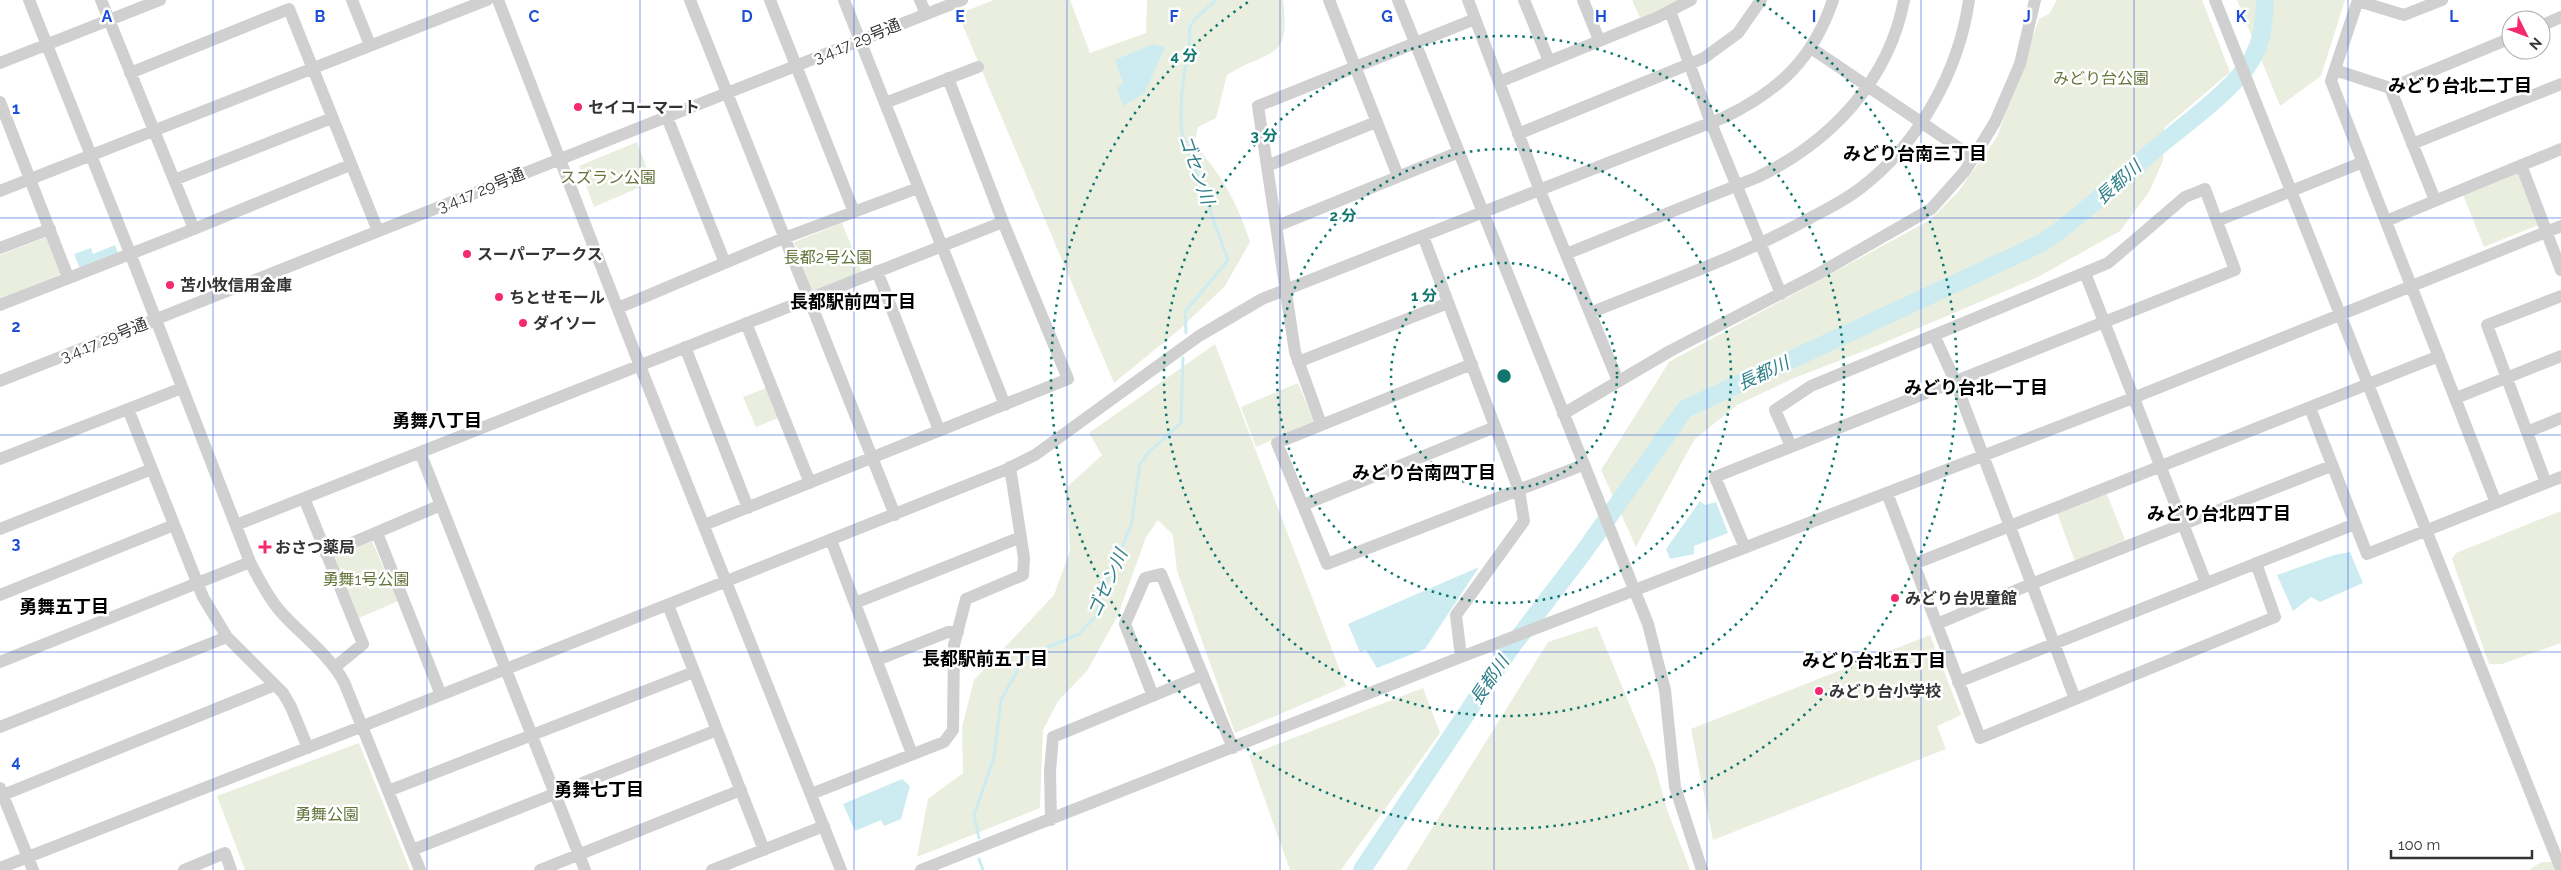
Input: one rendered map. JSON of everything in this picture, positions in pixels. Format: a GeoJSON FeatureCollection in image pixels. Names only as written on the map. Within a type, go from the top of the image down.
{"type":"FeatureCollection","features":[{"type":"Feature","properties":{"kind":"street"},"geometry":{"type":"LineString","coordinates":[[29,0],[250,562],[264,589],[279,610],[336,667],[349,690],[420,870]]}},
{"type":"Feature","properties":{"kind":"street"},"geometry":{"type":"LineString","coordinates":[[101,0],[194,229]]}},
{"type":"Feature","properties":{"kind":"street"},"geometry":{"type":"LineString","coordinates":[[0,63],[160,0]]}},
{"type":"Feature","properties":{"kind":"street"},"geometry":{"type":"LineString","coordinates":[[352,0],[370,46]]}},
{"type":"Feature","properties":{"kind":"street"},"geometry":{"type":"LineString","coordinates":[[0,191],[486,0]]}},
{"type":"Feature","properties":{"kind":"street"},"geometry":{"type":"LineString","coordinates":[[498,0],[640,366],[841,870]]}},
{"type":"Feature","properties":{"kind":"street"},"geometry":{"type":"LineString","coordinates":[[690,0],[895,515]]}},
{"type":"Feature","properties":{"kind":"street"},"geometry":{"type":"LineString","coordinates":[[770,0],[854,212]]}},
{"type":"Feature","properties":{"kind":"street"},"geometry":{"type":"LineString","coordinates":[[844,0],[940,246],[1005,405]]}},
{"type":"Feature","properties":{"kind":"street"},"geometry":{"type":"LineString","coordinates":[[920,0],[926,14]]}},
{"type":"Feature","properties":{"kind":"street","name":"3.4.17 29号通"},"geometry":{"type":"LineString","coordinates":[[0,381],[962,0]]}},
{"type":"Feature","properties":{"kind":"street"},"geometry":{"type":"LineString","coordinates":[[1329,0],[1398,176]]}},
{"type":"Feature","properties":{"kind":"street"},"geometry":{"type":"LineString","coordinates":[[1398,0],[1648,624],[1665,690],[1675,787],[1702,870]]}},
{"type":"Feature","properties":{"kind":"street"},"geometry":{"type":"LineString","coordinates":[[1468,0],[1540,191],[1618,381]]}},
{"type":"Feature","properties":{"kind":"street"},"geometry":{"type":"LineString","coordinates":[[1524,0],[1549,61]]}},
{"type":"Feature","properties":{"kind":"street"},"geometry":{"type":"LineString","coordinates":[[1583,0],[1600,40]]}},
{"type":"Feature","properties":{"kind":"street"},"geometry":{"type":"LineString","coordinates":[[1498,82],[1670,11],[1691,0]]}},
{"type":"Feature","properties":{"kind":"street"},"geometry":{"type":"LineString","coordinates":[[1518,134],[1690,64],[1720,48],[1738,33],[1762,0]]}},
{"type":"Feature","properties":{"kind":"street"},"geometry":{"type":"LineString","coordinates":[[0,868],[308,748],[1010,468],[1035,454],[1199,336],[1262,299],[1484,214],[1711,123],[1748,106],[1773,89],[1794,70],[1811,48],[1825,24],[1833,0]]}},
{"type":"Feature","properties":{"kind":"street"},"geometry":{"type":"LineString","coordinates":[[1566,254],[1772,170],[1815,143],[1843,117],[1869,87],[1895,35],[1904,0]]}},
{"type":"Feature","properties":{"kind":"street"},"geometry":{"type":"LineString","coordinates":[[1590,313],[1760,244],[1824,211],[1860,189],[1891,160],[1921,122],[1946,77],[1961,37],[1969,0]]}},
{"type":"Feature","properties":{"kind":"street"},"geometry":{"type":"LineString","coordinates":[[1563,414],[1670,351],[1781,294],[1931,209],[1974,158],[1995,122],[2020,64],[2035,0]]}},
{"type":"Feature","properties":{"kind":"street"},"geometry":{"type":"LineString","coordinates":[[2215,0],[2561,869]]}},
{"type":"Feature","properties":{"kind":"street"},"geometry":{"type":"LineString","coordinates":[[2442,0],[2404,15],[2358,0],[2331,81],[2496,502]]}},
{"type":"Feature","properties":{"kind":"street"},"geometry":{"type":"LineString","coordinates":[[130,73],[289,9],[378,231]]}},
{"type":"Feature","properties":{"kind":"street"},"geometry":{"type":"LineString","coordinates":[[1670,11],[1711,123],[1781,294]]}},
{"type":"Feature","properties":{"kind":"street"},"geometry":{"type":"LineString","coordinates":[[1320,424],[1298,362],[1290,327],[1287,290],[1258,106],[1475,19]]}},
{"type":"Feature","properties":{"kind":"street"},"geometry":{"type":"LineString","coordinates":[[2335,70],[2390,88],[2501,42]]}},
{"type":"Feature","properties":{"kind":"street"},"geometry":{"type":"LineString","coordinates":[[1811,48],[1974,158]]}},
{"type":"Feature","properties":{"kind":"street"},"geometry":{"type":"LineString","coordinates":[[885,103],[978,67]]}},
{"type":"Feature","properties":{"kind":"street"},"geometry":{"type":"LineString","coordinates":[[704,525],[1068,379],[1003,222],[948,78]]}},
{"type":"Feature","properties":{"kind":"street"},"geometry":{"type":"LineString","coordinates":[[2412,144],[2561,84]]}},
{"type":"Feature","properties":{"kind":"street"},"geometry":{"type":"LineString","coordinates":[[2390,88],[2435,200]]}},
{"type":"Feature","properties":{"kind":"street"},"geometry":{"type":"LineString","coordinates":[[0,102],[4,126],[31,179],[68,277]]}},
{"type":"Feature","properties":{"kind":"street"},"geometry":{"type":"LineString","coordinates":[[667,117],[725,263]]}},
{"type":"Feature","properties":{"kind":"street"},"geometry":{"type":"LineString","coordinates":[[174,180],[332,118]]}},
{"type":"Feature","properties":{"kind":"street"},"geometry":{"type":"LineString","coordinates":[[1267,166],[1376,122]]}},
{"type":"Feature","properties":{"kind":"street"},"geometry":{"type":"LineString","coordinates":[[2386,220],[2561,149]]}},
{"type":"Feature","properties":{"kind":"street"},"geometry":{"type":"LineString","coordinates":[[1277,226],[1459,152]]}},
{"type":"Feature","properties":{"kind":"street"},"geometry":{"type":"LineString","coordinates":[[2217,221],[2363,162]]}},
{"type":"Feature","properties":{"kind":"street"},"geometry":{"type":"LineString","coordinates":[[0,305],[350,165]]}},
{"type":"Feature","properties":{"kind":"street"},"geometry":{"type":"LineString","coordinates":[[2521,165],[2561,270]]}},
{"type":"Feature","properties":{"kind":"street"},"geometry":{"type":"LineString","coordinates":[[618,308],[784,238],[918,188]]}},
{"type":"Feature","properties":{"kind":"street"},"geometry":{"type":"LineString","coordinates":[[1745,548],[1715,477],[2235,270],[2205,189],[2185,197],[2108,263],[1811,386],[1776,410],[1791,446]]}},
{"type":"Feature","properties":{"kind":"street"},"geometry":{"type":"LineString","coordinates":[[236,525],[1003,222]]}},
{"type":"Feature","properties":{"kind":"street"},"geometry":{"type":"LineString","coordinates":[[920,870],[1461,657],[1536,630],[2133,398],[2561,226]]}},
{"type":"Feature","properties":{"kind":"street"},"geometry":{"type":"LineString","coordinates":[[0,248],[50,229]]}},
{"type":"Feature","properties":{"kind":"street"},"geometry":{"type":"LineString","coordinates":[[1423,236],[1519,490],[1524,521],[1456,615],[1461,657]]}},
{"type":"Feature","properties":{"kind":"street"},"geometry":{"type":"LineString","coordinates":[[877,271],[939,430]]}},
{"type":"Feature","properties":{"kind":"street"},"geometry":{"type":"LineString","coordinates":[[2085,273],[2206,583]]}},
{"type":"Feature","properties":{"kind":"street"},"geometry":{"type":"LineString","coordinates":[[2546,483],[2487,325],[2561,296]]}},
{"type":"Feature","properties":{"kind":"street"},"geometry":{"type":"LineString","coordinates":[[1298,362],[1448,303]]}},
{"type":"Feature","properties":{"kind":"street"},"geometry":{"type":"LineString","coordinates":[[746,323],[810,483]]}},
{"type":"Feature","properties":{"kind":"street"},"geometry":{"type":"LineString","coordinates":[[1934,335],[1955,381],[2075,699]]}},
{"type":"Feature","properties":{"kind":"street"},"geometry":{"type":"LineString","coordinates":[[685,348],[748,508]]}},
{"type":"Feature","properties":{"kind":"street"},"geometry":{"type":"LineString","coordinates":[[1914,564],[2440,356]]}},
{"type":"Feature","properties":{"kind":"street"},"geometry":{"type":"LineString","coordinates":[[2456,398],[2561,356]]}},
{"type":"Feature","properties":{"kind":"street"},"geometry":{"type":"LineString","coordinates":[[1472,364],[1277,443],[1327,564],[1583,465]]}},
{"type":"Feature","properties":{"kind":"street"},"geometry":{"type":"LineString","coordinates":[[0,459],[182,388]]}},
{"type":"Feature","properties":{"kind":"street"},"geometry":{"type":"LineString","coordinates":[[2310,408],[2331,466],[2367,554],[2561,477]]}},
{"type":"Feature","properties":{"kind":"street"},"geometry":{"type":"LineString","coordinates":[[128,409],[197,583],[213,616],[227,637],[275,685],[291,707],[308,748]]}},
{"type":"Feature","properties":{"kind":"street"},"geometry":{"type":"LineString","coordinates":[[2527,432],[2561,418]]}},
{"type":"Feature","properties":{"kind":"street"},"geometry":{"type":"LineString","coordinates":[[1303,505],[1495,426]]}},
{"type":"Feature","properties":{"kind":"street"},"geometry":{"type":"LineString","coordinates":[[420,452],[585,870]]}},
{"type":"Feature","properties":{"kind":"street"},"geometry":{"type":"LineString","coordinates":[[1937,624],[2031,584],[2331,466]]}},
{"type":"Feature","properties":{"kind":"street"},"geometry":{"type":"LineString","coordinates":[[811,794],[944,742],[953,730],[954,645],[966,598],[1023,575],[1024,558],[1010,468]]}},
{"type":"Feature","properties":{"kind":"street"},"geometry":{"type":"LineString","coordinates":[[0,529],[152,469]]}},
{"type":"Feature","properties":{"kind":"street"},"geometry":{"type":"LineString","coordinates":[[1887,493],[1980,738],[2276,617],[2256,563]]}},
{"type":"Feature","properties":{"kind":"street"},"geometry":{"type":"LineString","coordinates":[[304,498],[363,644],[336,667]]}},
{"type":"Feature","properties":{"kind":"street"},"geometry":{"type":"LineString","coordinates":[[326,554],[441,505]]}},
{"type":"Feature","properties":{"kind":"street"},"geometry":{"type":"LineString","coordinates":[[1958,682],[2354,524]]}},
{"type":"Feature","properties":{"kind":"street"},"geometry":{"type":"LineString","coordinates":[[0,595],[174,525]]}},
{"type":"Feature","properties":{"kind":"street"},"geometry":{"type":"LineString","coordinates":[[376,533],[441,695]]}},
{"type":"Feature","properties":{"kind":"street"},"geometry":{"type":"LineString","coordinates":[[855,603],[1021,537]]}},
{"type":"Feature","properties":{"kind":"street"},"geometry":{"type":"LineString","coordinates":[[832,540],[912,754]]}},
{"type":"Feature","properties":{"kind":"street"},"geometry":{"type":"LineString","coordinates":[[0,662],[250,562]]}},
{"type":"Feature","properties":{"kind":"street"},"geometry":{"type":"LineString","coordinates":[[1153,696],[1125,624],[1145,578],[1161,574],[1233,748]]}},
{"type":"Feature","properties":{"kind":"street"},"geometry":{"type":"LineString","coordinates":[[668,605],[764,850]]}},
{"type":"Feature","properties":{"kind":"street"},"geometry":{"type":"LineString","coordinates":[[877,660],[948,632],[958,632]]}},
{"type":"Feature","properties":{"kind":"street"},"geometry":{"type":"LineString","coordinates":[[0,728],[227,637]]}},
{"type":"Feature","properties":{"kind":"street"},"geometry":{"type":"LineString","coordinates":[[388,790],[694,672]]}},
{"type":"Feature","properties":{"kind":"street"},"geometry":{"type":"LineString","coordinates":[[1051,820],[1053,736],[1203,675]]}},
{"type":"Feature","properties":{"kind":"street"},"geometry":{"type":"LineString","coordinates":[[33,870],[1,792],[275,685]]}},
{"type":"Feature","properties":{"kind":"street"},"geometry":{"type":"LineString","coordinates":[[412,850],[717,730]]}},
{"type":"Feature","properties":{"kind":"street"},"geometry":{"type":"LineString","coordinates":[[540,870],[741,790]]}},
{"type":"Feature","properties":{"kind":"street"},"geometry":{"type":"LineString","coordinates":[[712,870],[824,826]]}},
{"type":"Feature","properties":{"kind":"street"},"geometry":{"type":"LineString","coordinates":[[184,870],[225,854],[232,870]]}},
{"type":"Feature","properties":{"kind":"green space"},"geometry":{"type":"Polygon","coordinates":[[[994,0],[1070,0],[1090,53],[1146,33],[1147,0],[1283,0],[1285,20],[1284,34],[1280,44],[1266,56],[1227,75],[1216,118],[1198,127],[1194,144],[1213,167],[1228,190],[1240,214],[1250,242],[1225,286],[1180,329],[1114,383],[958,14],[994,0]]]}},
{"type":"Feature","properties":{"kind":"green space"},"geometry":{"type":"Polygon","coordinates":[[[1632,0],[1683,0],[1640,18],[1632,0]]]}},
{"type":"Feature","properties":{"kind":"green space","name":"みどり台公園"},"geometry":{"type":"Polygon","coordinates":[[[2057,0],[2202,0],[2230,72],[2164,128],[2163,161],[2149,192],[2120,231],[2038,277],[1874,347],[1792,379],[1737,405],[1694,440],[1636,547],[1601,470],[1669,362],[1930,220],[1958,192],[1997,137],[2039,19],[2049,14],[2057,0]]]}},
{"type":"Feature","properties":{"kind":"green space"},"geometry":{"type":"Polygon","coordinates":[[[2237,0],[2345,0],[2321,76],[2280,106],[2237,0]]]}},
{"type":"Feature","properties":{"kind":"green space","name":"スズラン公園"},"geometry":{"type":"Polygon","coordinates":[[[637,142],[652,182],[594,207],[579,166],[637,142]]]}},
{"type":"Feature","properties":{"kind":"green space"},"geometry":{"type":"Polygon","coordinates":[[[2517,172],[2538,225],[2484,247],[2463,195],[2517,172]]]}},
{"type":"Feature","properties":{"kind":"green space","name":"長都2号公園"},"geometry":{"type":"Polygon","coordinates":[[[842,223],[862,272],[812,291],[794,242],[842,223]]]}},
{"type":"Feature","properties":{"kind":"green space"},"geometry":{"type":"Polygon","coordinates":[[[47,237],[61,274],[0,299],[0,255],[47,237]]]}},
{"type":"Feature","properties":{"kind":"green space"},"geometry":{"type":"Polygon","coordinates":[[[1215,344],[1346,686],[1235,733],[1177,571],[1173,535],[1158,520],[1146,537],[1118,615],[1087,671],[1058,701],[1043,730],[1040,808],[917,857],[928,799],[963,773],[962,727],[974,680],[1054,595],[1070,551],[1067,487],[1102,455],[1089,433],[1215,344]]]}},
{"type":"Feature","properties":{"kind":"green space"},"geometry":{"type":"Polygon","coordinates":[[[1298,383],[1314,422],[1256,447],[1241,407],[1298,383]]]}},
{"type":"Feature","properties":{"kind":"green space"},"geometry":{"type":"Polygon","coordinates":[[[766,388],[778,418],[756,427],[743,397],[766,388]]]}},
{"type":"Feature","properties":{"kind":"green space"},"geometry":{"type":"Polygon","coordinates":[[[2107,494],[2125,540],[2075,561],[2057,513],[2107,494]]]}},
{"type":"Feature","properties":{"kind":"green space"},"geometry":{"type":"Polygon","coordinates":[[[2561,511],[2561,643],[2502,664],[2489,664],[2452,559],[2456,553],[2561,511]]]}},
{"type":"Feature","properties":{"kind":"green space","name":"勇舞1号公園"},"geometry":{"type":"Polygon","coordinates":[[[372,541],[398,601],[359,618],[334,557],[372,541]]]}},
{"type":"Feature","properties":{"kind":"green space"},"geometry":{"type":"Polygon","coordinates":[[[1597,626],[1655,766],[1667,809],[1690,870],[1406,870],[1548,642],[1597,626]]]}},
{"type":"Feature","properties":{"kind":"green space"},"geometry":{"type":"Polygon","coordinates":[[[1930,635],[1961,715],[1937,726],[1946,749],[1713,840],[1691,729],[1930,635]]]}},
{"type":"Feature","properties":{"kind":"green space"},"geometry":{"type":"Polygon","coordinates":[[[1423,688],[1440,733],[1341,870],[1290,870],[1249,755],[1423,688]]]}},
{"type":"Feature","properties":{"kind":"green space","name":"勇舞公園"},"geometry":{"type":"Polygon","coordinates":[[[359,743],[410,870],[245,870],[217,796],[359,743]]]}},
{"type":"Feature","properties":{"kind":"green space"},"geometry":{"type":"Polygon","coordinates":[[[2541,862],[2552,862],[2555,870],[2529,870],[2541,862]]]}},
{"type":"Feature","properties":{"kind":"water"},"geometry":{"type":"Polygon","coordinates":[[[1153,44],[1165,47],[1144,94],[1123,106],[1117,88],[1123,83],[1115,60],[1153,44]]]}},
{"type":"Feature","properties":{"kind":"water"},"geometry":{"type":"Polygon","coordinates":[[[115,245],[119,256],[81,271],[74,254],[91,248],[93,254],[115,245]]]}},
{"type":"Feature","properties":{"kind":"water"},"geometry":{"type":"Polygon","coordinates":[[[1700,501],[1705,505],[1716,502],[1728,533],[1694,546],[1694,554],[1670,559],[1666,549],[1700,501]]]}},
{"type":"Feature","properties":{"kind":"water"},"geometry":{"type":"Polygon","coordinates":[[[2350,552],[2363,583],[2320,602],[2311,597],[2293,611],[2277,575],[2334,555],[2350,552]]]}},
{"type":"Feature","properties":{"kind":"water"},"geometry":{"type":"Polygon","coordinates":[[[1479,567],[1425,649],[1377,668],[1366,650],[1360,652],[1348,624],[1479,567]]]}},
{"type":"Feature","properties":{"kind":"water"},"geometry":{"type":"Polygon","coordinates":[[[902,779],[910,786],[901,819],[884,826],[881,820],[855,831],[843,804],[902,779]]]}},
{"type":"Feature","properties":{"kind":"waterway","name":"ゴセン川"},"geometry":{"type":"LineString","coordinates":[[1186,333],[1185,312],[1228,260],[1182,133],[1181,124],[1182,96],[1190,40],[1189,29],[1195,19],[1216,0]]}},
{"type":"Feature","properties":{"kind":"waterway","name":"長都川"},"geometry":{"type":"LineString","coordinates":[[1362,870],[1509,650],[1583,553],[1685,409],[2042,243],[2057,233],[2214,101],[2237,79],[2246,68],[2259,44],[2263,27],[2265,0]]}},
{"type":"Feature","properties":{"kind":"waterway","name":"ゴセン川"},"geometry":{"type":"LineString","coordinates":[[979,838],[974,815],[994,757],[1001,700],[1021,664],[1030,655],[1079,634],[1095,617],[1107,581],[1131,526],[1140,464],[1150,451],[1181,423],[1183,358]]}},
{"type":"Feature","properties":{"kind":"waterway","name":"ゴセン川"},"geometry":{"type":"LineString","coordinates":[[979,859],[983,870]]}},
{"type":"Feature","properties":{"kind":"place","name":"セイコーマート"},"geometry":{"type":"Point","coordinates":[578,107]}},
{"type":"Feature","properties":{"kind":"place","name":"スーパーアークス"},"geometry":{"type":"Point","coordinates":[467,254]}},
{"type":"Feature","properties":{"kind":"place","name":"苫小牧信用金庫"},"geometry":{"type":"Point","coordinates":[170,285]}},
{"type":"Feature","properties":{"kind":"place","name":"ちとせモール"},"geometry":{"type":"Point","coordinates":[499,297]}},
{"type":"Feature","properties":{"kind":"place","name":"ダイソー"},"geometry":{"type":"Point","coordinates":[523,323]}},
{"type":"Feature","properties":{"kind":"place","name":"おさつ薬局"},"geometry":{"type":"Point","coordinates":[265,547]}},
{"type":"Feature","properties":{"kind":"place","name":"みどり台児童館"},"geometry":{"type":"Point","coordinates":[1895,598]}},
{"type":"Feature","properties":{"kind":"place","name":"みどり台小学校"},"geometry":{"type":"Point","coordinates":[1819,691]}},
{"type":"Feature","properties":{"kind":"district","name":"みどり台北二丁目"},"geometry":{"type":"Point","coordinates":[2460,85]}},
{"type":"Feature","properties":{"kind":"district","name":"みどり台南三丁目"},"geometry":{"type":"Point","coordinates":[1915,153]}},
{"type":"Feature","properties":{"kind":"district","name":"長都駅前四丁目"},"geometry":{"type":"Point","coordinates":[853,301]}},
{"type":"Feature","properties":{"kind":"district","name":"みどり台北一丁目"},"geometry":{"type":"Point","coordinates":[1976,387]}},
{"type":"Feature","properties":{"kind":"district","name":"勇舞八丁目"},"geometry":{"type":"Point","coordinates":[437,420]}},
{"type":"Feature","properties":{"kind":"district","name":"みどり台南四丁目"},"geometry":{"type":"Point","coordinates":[1424,472]}},
{"type":"Feature","properties":{"kind":"district","name":"みどり台北四丁目"},"geometry":{"type":"Point","coordinates":[2219,513]}},
{"type":"Feature","properties":{"kind":"district","name":"勇舞五丁目"},"geometry":{"type":"Point","coordinates":[64,606]}},
{"type":"Feature","properties":{"kind":"district","name":"長都駅前五丁目"},"geometry":{"type":"Point","coordinates":[985,658]}},
{"type":"Feature","properties":{"kind":"district","name":"みどり台北五丁目"},"geometry":{"type":"Point","coordinates":[1874,660]}},
{"type":"Feature","properties":{"kind":"district","name":"勇舞七丁目"},"geometry":{"type":"Point","coordinates":[599,789]}}]}
